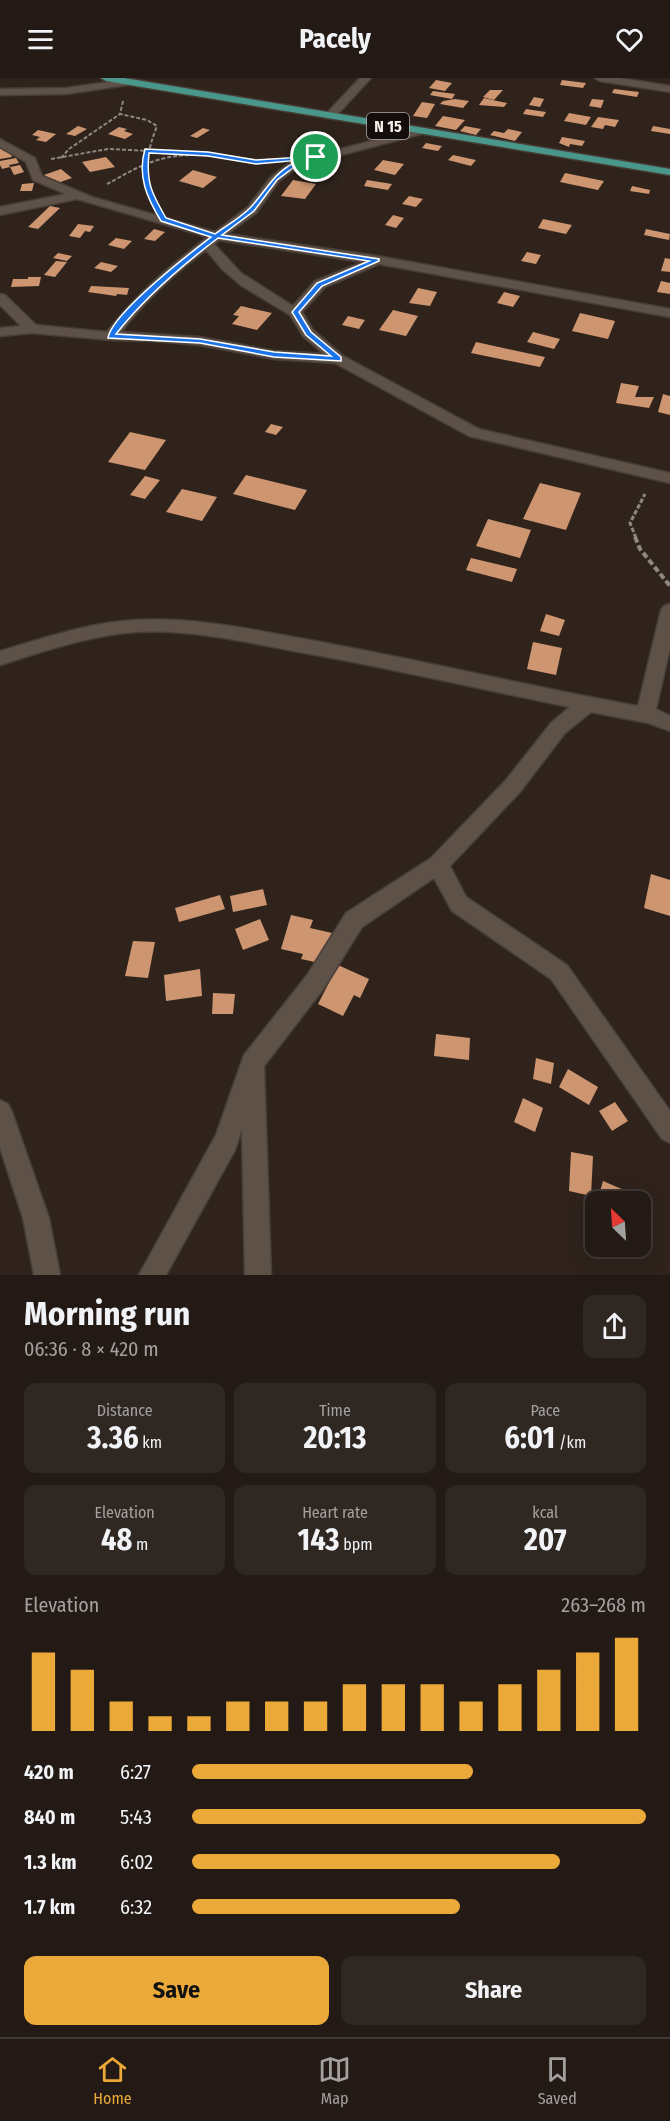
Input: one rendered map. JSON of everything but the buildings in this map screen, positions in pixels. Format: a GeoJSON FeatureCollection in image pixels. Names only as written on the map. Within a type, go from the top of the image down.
{"type":"FeatureCollection","features":[{"type":"Feature","properties":{"kind":"main road","name":"N 15"},"geometry":{"type":"LineString","coordinates":[[106,78],[130,82],[144,81],[330,116],[670,172]]}},
{"type":"Feature","properties":{"kind":"street"},"geometry":{"type":"LineString","coordinates":[[330,116],[366,78]]}},
{"type":"Feature","properties":{"kind":"street"},"geometry":{"type":"LineString","coordinates":[[600,78],[670,89]]}},
{"type":"Feature","properties":{"kind":"street"},"geometry":{"type":"LineString","coordinates":[[0,92],[66,91],[130,82]]}},
{"type":"Feature","properties":{"kind":"street"},"geometry":{"type":"LineString","coordinates":[[111,336],[133,308],[181,263],[252,210],[275,179],[295,164],[421,131]]}},
{"type":"Feature","properties":{"kind":"street"},"geometry":{"type":"LineString","coordinates":[[0,142],[31,160],[37,178],[78,195],[163,219],[212,240],[377,260],[670,313]]}},
{"type":"Feature","properties":{"kind":"street"},"geometry":{"type":"LineString","coordinates":[[0,211],[78,195]]}},
{"type":"Feature","properties":{"kind":"street"},"geometry":{"type":"LineString","coordinates":[[212,240],[221,262],[240,281],[296,312],[308,333],[338,359],[474,433],[662,476]]}},
{"type":"Feature","properties":{"kind":"street"},"geometry":{"type":"LineString","coordinates":[[296,312],[320,284],[377,260]]}},
{"type":"Feature","properties":{"kind":"street"},"geometry":{"type":"LineString","coordinates":[[0,298],[32,329]]}},
{"type":"Feature","properties":{"kind":"street"},"geometry":{"type":"LineString","coordinates":[[0,332],[32,329],[111,336],[154,337],[200,341],[274,355],[338,359]]}},
{"type":"Feature","properties":{"kind":"street"},"geometry":{"type":"LineString","coordinates":[[651,716],[647,709],[670,610]]}},
{"type":"Feature","properties":{"kind":"street"},"geometry":{"type":"LineString","coordinates":[[0,658],[72,637],[136,626],[205,628],[352,654],[586,705],[651,716],[670,724]]}},
{"type":"Feature","properties":{"kind":"street"},"geometry":{"type":"LineString","coordinates":[[152,1275],[226,1141],[252,1063],[316,981],[354,920],[438,864],[513,786],[558,728],[586,705]]}},
{"type":"Feature","properties":{"kind":"street"},"geometry":{"type":"LineString","coordinates":[[438,864],[459,904],[559,972],[670,1131]]}},
{"type":"Feature","properties":{"kind":"street"},"geometry":{"type":"LineString","coordinates":[[252,1063],[258,1275]]}},
{"type":"Feature","properties":{"kind":"street"},"geometry":{"type":"LineString","coordinates":[[0,1113],[36,1218],[47,1275]]}},
{"type":"Feature","properties":{"kind":"path"},"geometry":{"type":"LineString","coordinates":[[61,158],[69,149],[120,114],[124,101]]}},
{"type":"Feature","properties":{"kind":"path"},"geometry":{"type":"LineString","coordinates":[[120,114],[147,120],[156,126],[147,151],[144,176],[152,199],[163,219]]}},
{"type":"Feature","properties":{"kind":"path"},"geometry":{"type":"LineString","coordinates":[[31,160],[61,158],[93,150],[208,154],[256,162],[268,161]]}},
{"type":"Feature","properties":{"kind":"path"},"geometry":{"type":"LineString","coordinates":[[78,195],[110,183],[145,164],[168,157],[208,154]]}},
{"type":"Feature","properties":{"kind":"path"},"geometry":{"type":"LineString","coordinates":[[662,476],[630,523],[640,549],[670,586]]}},
{"type":"Feature","properties":{"kind":"route"},"geometry":{"type":"LineString","coordinates":[[316,157],[256,162],[189,152],[147,151],[144,176],[152,199],[163,219],[216,236],[181,263],[133,308],[111,336],[200,341],[274,355],[338,359],[308,333],[296,312],[320,284],[377,260],[216,236],[252,210],[275,179],[295,164],[316,157]]}}]}
